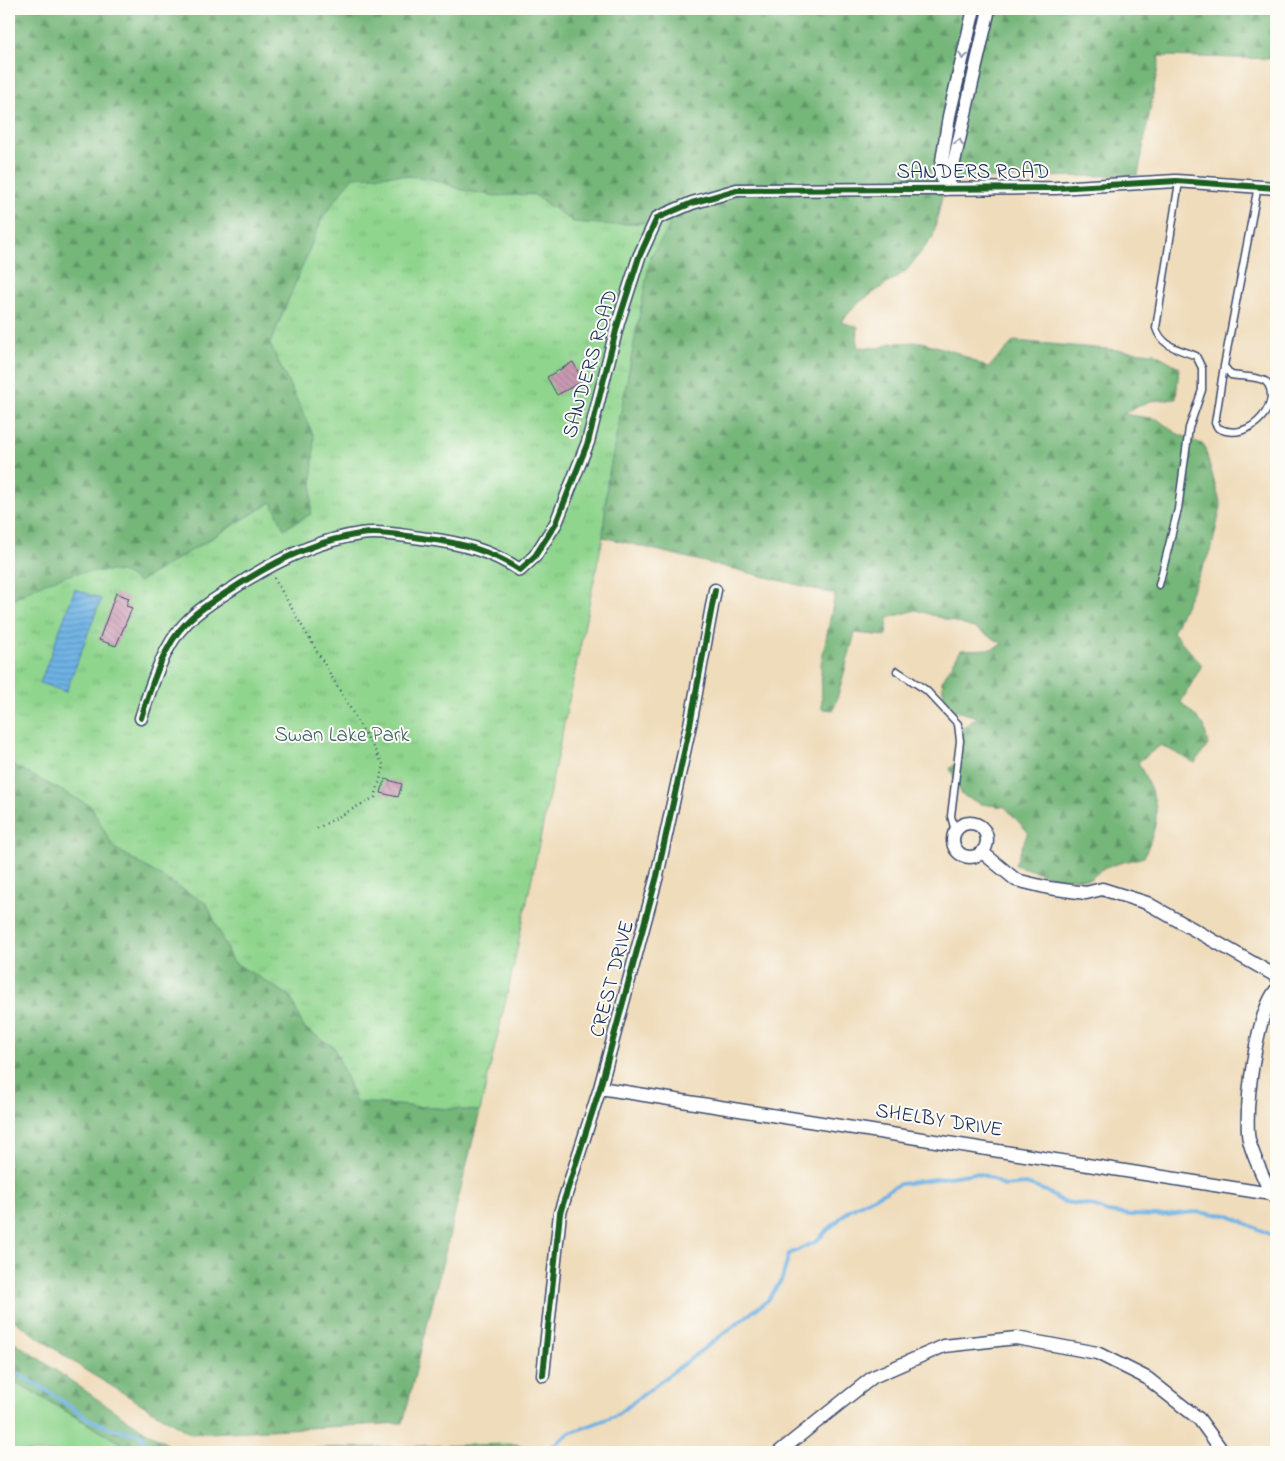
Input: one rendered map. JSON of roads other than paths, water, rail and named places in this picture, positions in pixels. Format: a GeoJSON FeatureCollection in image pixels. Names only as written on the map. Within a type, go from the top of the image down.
{"type":"FeatureCollection","features":[{"type":"Feature","properties":{"kind":"street"},"geometry":{"type":"LineString","coordinates":[[946,189],[941,174],[944,152],[974,9]]}},
{"type":"Feature","properties":{"kind":"street"},"geometry":{"type":"LineString","coordinates":[[946,189],[951,175],[989,9]]}},
{"type":"Feature","properties":{"kind":"street","name":"SANDERS ROAD"},"geometry":{"type":"LineString","coordinates":[[141,718],[158,665],[186,623],[267,566],[316,545],[361,534],[406,536],[458,542],[498,556],[520,570],[534,556],[556,523],[588,442],[618,323],[636,266],[657,218],[692,202],[736,190],[1056,188],[1179,182],[1276,188]]}},
{"type":"Feature","properties":{"kind":"street","name":"CREST DRIVE"},"geometry":{"type":"LineString","coordinates":[[543,1375],[560,1213],[600,1088],[657,876],[690,725],[715,590]]}},
{"type":"Feature","properties":{"kind":"street"},"geometry":{"type":"LineString","coordinates":[[965,823],[978,825],[986,835],[987,842],[982,852],[975,856],[962,855],[953,844],[955,831],[965,823]]}},
{"type":"Feature","properties":{"kind":"street"},"geometry":{"type":"LineString","coordinates":[[982,852],[1016,880],[1049,888],[1086,893],[1102,889],[1146,903],[1276,976]]}},
{"type":"Feature","properties":{"kind":"street"},"geometry":{"type":"LineString","coordinates":[[1274,1196],[1248,1134],[1251,1080],[1259,1033],[1269,998],[1276,990]]}},
{"type":"Feature","properties":{"kind":"street","name":"SHELBY DRIVE"},"geometry":{"type":"LineString","coordinates":[[600,1088],[1274,1196]]}},
{"type":"Feature","properties":{"kind":"street"},"geometry":{"type":"LineString","coordinates":[[779,1452],[873,1378],[944,1346],[1016,1338],[1097,1353],[1147,1378],[1199,1419],[1223,1452]]}},
{"type":"Feature","properties":{"kind":"lane"},"geometry":{"type":"LineString","coordinates":[[1160,585],[1178,509],[1189,428],[1202,390],[1202,368],[1196,356],[1169,346],[1160,338],[1156,328],[1179,182]]}},
{"type":"Feature","properties":{"kind":"lane"},"geometry":{"type":"LineString","coordinates":[[1224,366],[1231,375],[1264,380],[1273,388],[1275,399],[1273,411],[1255,426],[1243,432],[1225,432],[1218,428],[1216,422],[1224,366],[1258,186]]}},
{"type":"Feature","properties":{"kind":"lane"},"geometry":{"type":"LineString","coordinates":[[897,671],[926,690],[958,724],[960,741],[951,816],[955,831]]}},
{"type":"Feature","properties":{"kind":"water"},"geometry":{"type":"Polygon","coordinates":[[[75,589],[101,599],[66,692],[40,683],[75,589]]]}},
{"type":"Feature","properties":{"kind":"waterway"},"geometry":{"type":"LineString","coordinates":[[544,1452],[570,1433],[615,1416],[768,1300],[782,1279],[789,1254],[815,1242],[849,1210],[900,1184],[976,1173],[991,1178],[1004,1186],[1026,1184],[1046,1191],[1063,1202],[1090,1205],[1107,1212],[1158,1216],[1194,1212],[1227,1215],[1276,1237]]}},
{"type":"Feature","properties":{"kind":"waterway"},"geometry":{"type":"LineString","coordinates":[[9,1369],[40,1386],[88,1419],[113,1429],[142,1435],[149,1452]]}},
{"type":"Feature","properties":{"kind":"park label","name":"Swan Lake Park"},"geometry":{"type":"Point","coordinates":[342,736]}}]}
